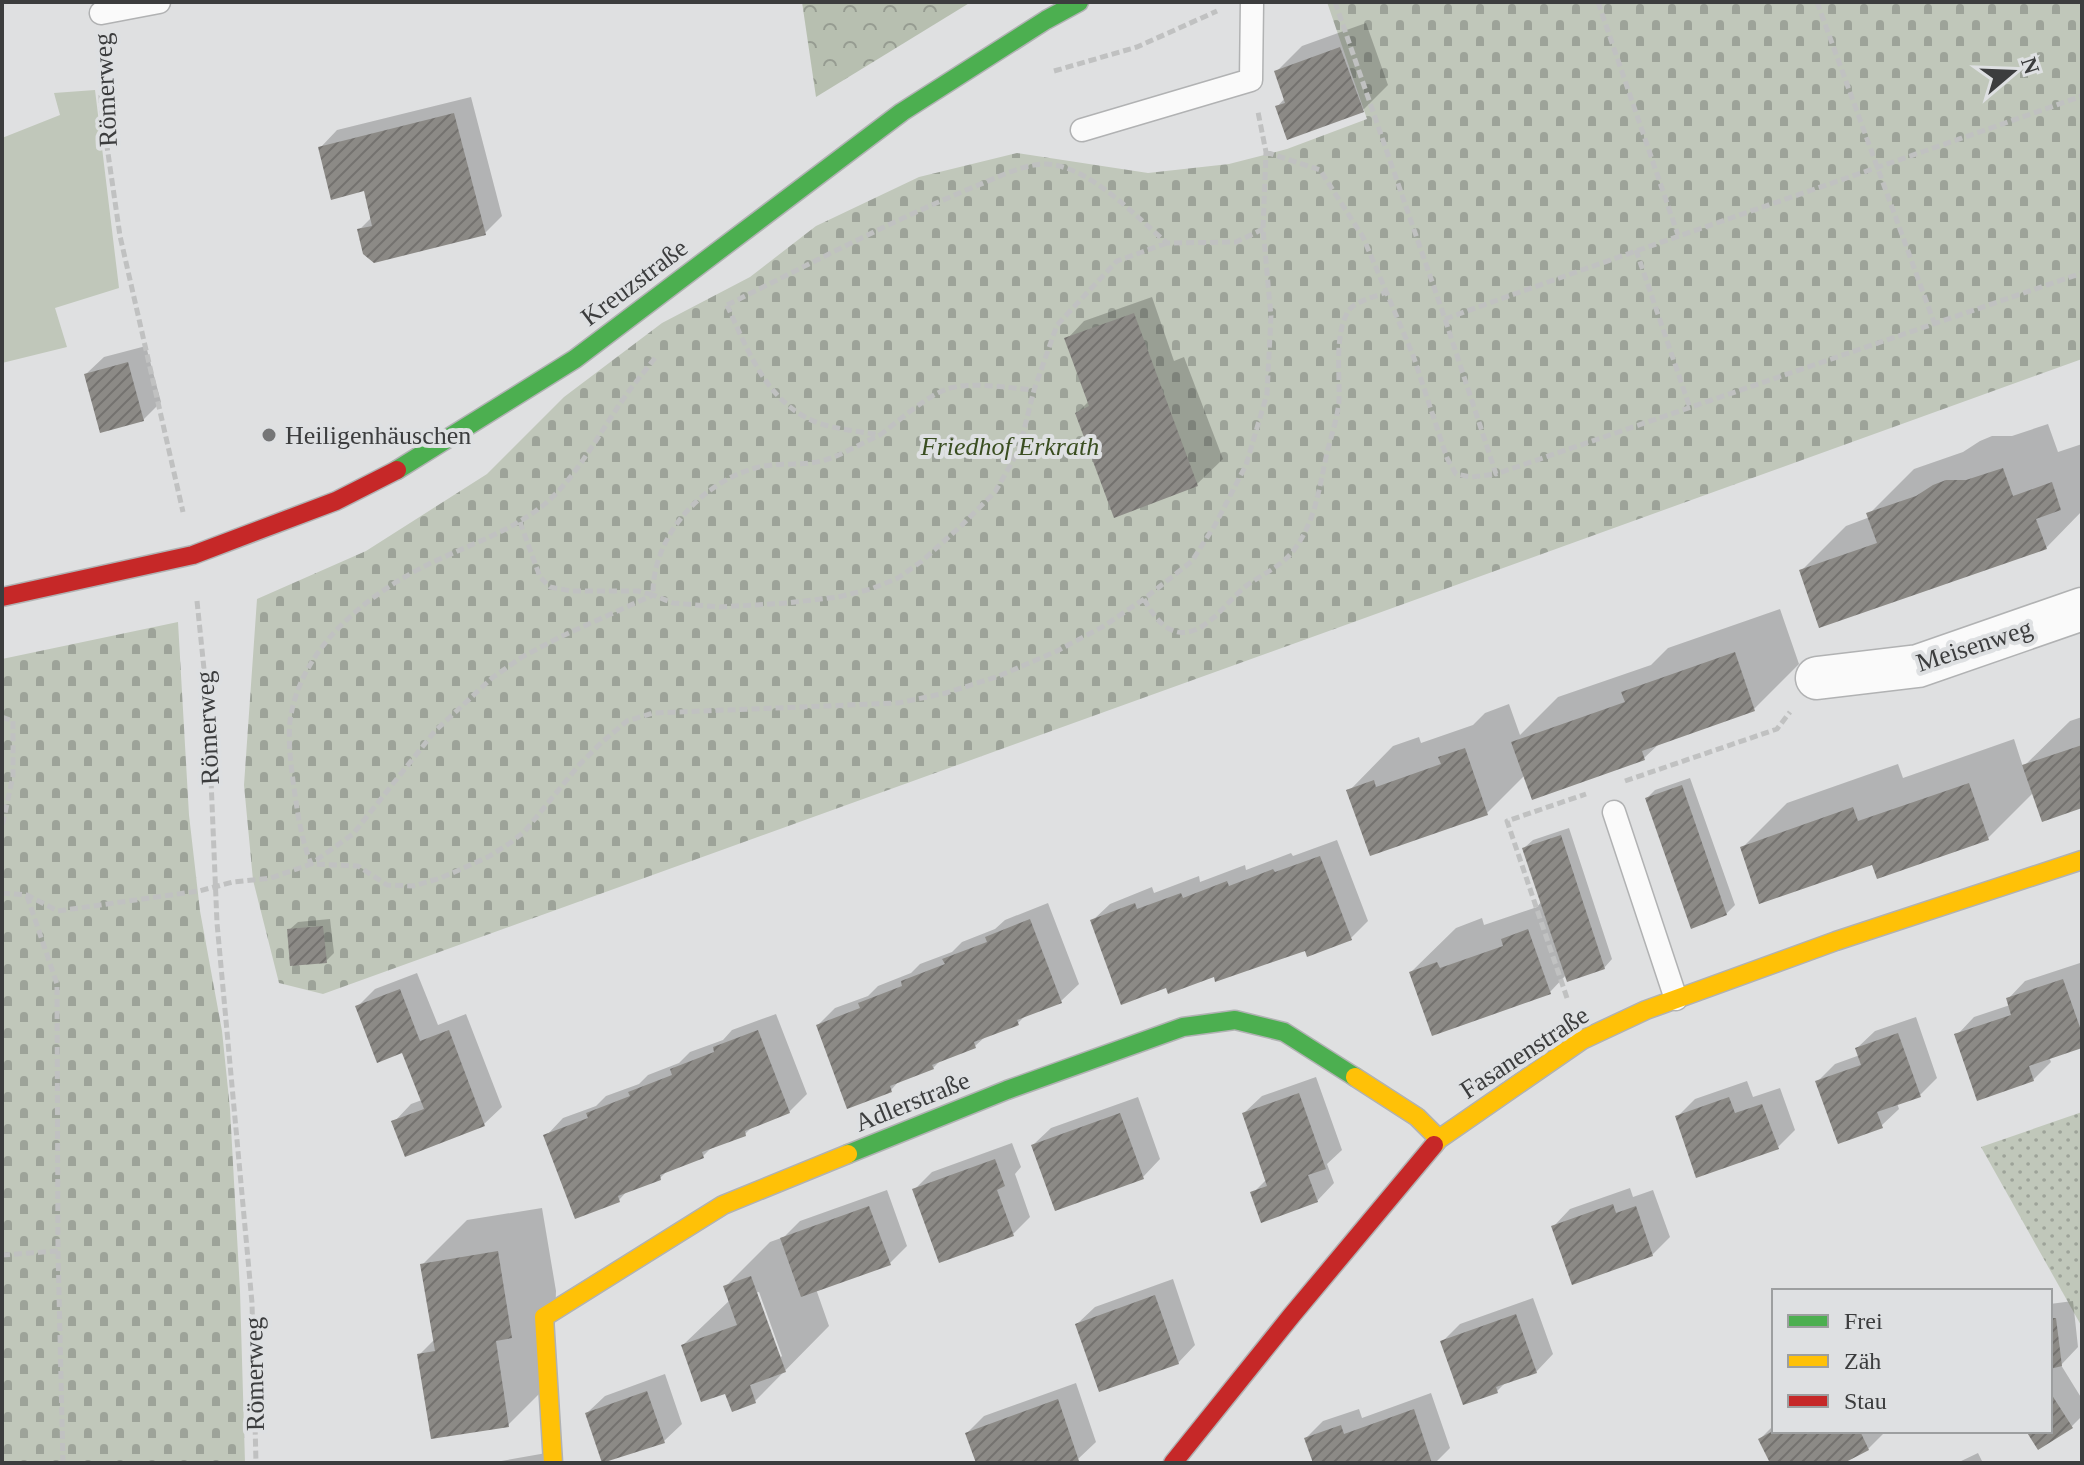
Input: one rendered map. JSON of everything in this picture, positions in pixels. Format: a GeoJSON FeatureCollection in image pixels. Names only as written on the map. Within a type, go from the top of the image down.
{"type":"FeatureCollection","features":[{"type":"Feature","properties":{"kind":"street","name":"Kreuzstraße"},"geometry":{"type":"LineString","coordinates":[[2,597],[193,555],[336,501],[398,470],[575,359],[902,112],[1079,2]]}},
{"type":"Feature","properties":{"kind":"street","name":"Meisenweg"},"geometry":{"type":"LineString","coordinates":[[1817,678],[1918,666],[2082,609]]}},
{"type":"Feature","properties":{"kind":"street","name":"Fasanenstraße"},"geometry":{"type":"LineString","coordinates":[[1173,1463],[1439,1139],[1582,1040],[1646,1010],[1836,941],[2082,860]]}},
{"type":"Feature","properties":{"kind":"street","name":"Adlerstraße"},"geometry":{"type":"LineString","coordinates":[[553,1463],[544,1317],[723,1205],[1007,1090],[1183,1027],[1235,1020],[1284,1032],[1417,1117],[1439,1139]]}},
{"type":"Feature","properties":{"kind":"lane"},"geometry":{"type":"LineString","coordinates":[[101,13],[159,2]]}},
{"type":"Feature","properties":{"kind":"lane"},"geometry":{"type":"LineString","coordinates":[[1082,130],[1251,80],[1252,2]]}},
{"type":"Feature","properties":{"kind":"lane"},"geometry":{"type":"LineString","coordinates":[[1614,812],[1676,999]]}},
{"type":"Feature","properties":{"kind":"path"},"geometry":{"type":"LineString","coordinates":[[1335,2],[1496,474]]}},
{"type":"Feature","properties":{"kind":"path"},"geometry":{"type":"LineString","coordinates":[[1598,2],[1678,235]]}},
{"type":"Feature","properties":{"kind":"path"},"geometry":{"type":"LineString","coordinates":[[1817,2],[1935,325]]}},
{"type":"Feature","properties":{"kind":"path","name":"Römerweg"},"geometry":{"type":"LineString","coordinates":[[101,13],[101,105],[120,236],[193,555],[208,708],[214,887],[252,1303],[256,1463]]}},
{"type":"Feature","properties":{"kind":"path"},"geometry":{"type":"LineString","coordinates":[[311,864],[358,866],[387,885],[413,886],[441,878],[488,857],[525,831],[579,765],[627,721],[653,713],[898,703],[946,693],[999,676],[1104,626],[1192,561],[1246,465],[1267,394],[1271,316],[1263,229],[1266,152],[1251,80]]}},
{"type":"Feature","properties":{"kind":"path"},"geometry":{"type":"LineString","coordinates":[[1445,319],[2082,96]]}},
{"type":"Feature","properties":{"kind":"path"},"geometry":{"type":"LineString","coordinates":[[1266,152],[1320,170],[1363,237],[1413,355],[1447,458],[1456,474],[1471,477],[1496,474],[2082,273]]}},
{"type":"Feature","properties":{"kind":"path"},"geometry":{"type":"LineString","coordinates":[[718,310],[935,203],[1022,168],[1046,164],[1069,169],[1100,185],[1167,243]]}},
{"type":"Feature","properties":{"kind":"path"},"geometry":{"type":"LineString","coordinates":[[520,522],[540,577],[550,587],[571,591],[638,591],[673,603],[720,607],[838,597],[871,589],[898,578],[922,561],[995,492],[1019,450],[1034,390],[1057,325],[1117,261],[1167,243],[1236,242],[1263,229]]}},
{"type":"Feature","properties":{"kind":"path"},"geometry":{"type":"LineString","coordinates":[[1636,250],[1690,408]]}},
{"type":"Feature","properties":{"kind":"path"},"geometry":{"type":"LineString","coordinates":[[1144,599],[1165,627],[1179,632],[1196,630],[1210,622],[1245,587],[1277,567],[1293,551],[1307,528],[1320,490],[1339,403],[1340,343],[1344,319],[1352,306],[1387,292]]}},
{"type":"Feature","properties":{"kind":"path"},"geometry":{"type":"LineString","coordinates":[[727,305],[768,386],[793,408],[822,424],[880,435]]}},
{"type":"Feature","properties":{"kind":"path"},"geometry":{"type":"LineString","coordinates":[[311,864],[301,838],[289,753],[290,721],[297,689],[308,665],[362,606],[393,583],[520,522],[547,502],[577,469],[624,398],[661,350]]}},
{"type":"Feature","properties":{"kind":"path"},"geometry":{"type":"LineString","coordinates":[[653,595],[659,555],[674,528],[696,501],[729,478],[753,468],[823,461],[880,435],[935,395],[949,389],[962,386],[1034,390]]}},
{"type":"Feature","properties":{"kind":"path"},"geometry":{"type":"LineString","coordinates":[[2,893],[27,895],[58,911],[271,878],[311,864],[353,834],[435,731],[492,678],[522,657],[560,637],[653,595]]}},
{"type":"Feature","properties":{"kind":"path"},"geometry":{"type":"LineString","coordinates":[[2,717],[13,721],[13,776],[2,827]]}},
{"type":"Feature","properties":{"kind":"path"},"geometry":{"type":"LineString","coordinates":[[27,895],[57,984],[63,1463]]}},
{"type":"Feature","properties":{"kind":"path"},"geometry":{"type":"LineString","coordinates":[[2,1255],[58,1251]]}},
{"type":"Feature","properties":{"kind":"green space"},"geometry":{"type":"Polygon","coordinates":[[[802,2],[971,2],[816,97],[802,2]]]}},
{"type":"Feature","properties":{"kind":"green space","name":"Friedhof Erkrath"},"geometry":{"type":"Polygon","coordinates":[[[1327,2],[2082,2],[2082,359],[323,994],[279,983],[253,880],[244,785],[257,599],[366,551],[487,474],[564,397],[662,323],[750,277],[816,226],[919,177],[1017,153],[1148,173],[1229,164],[1287,149],[1367,119],[1327,2]]]}},
{"type":"Feature","properties":{"kind":"green space"},"geometry":{"type":"Polygon","coordinates":[[[95,90],[119,288],[55,308],[67,347],[2,363],[2,138],[60,115],[54,93],[95,90]]]}},
{"type":"Feature","properties":{"kind":"green space"},"geometry":{"type":"Polygon","coordinates":[[[178,622],[189,815],[200,911],[222,1031],[230,1109],[245,1463],[2,1463],[2,659],[178,622]]]}},
{"type":"Feature","properties":{"kind":"green space"},"geometry":{"type":"Polygon","coordinates":[[[2082,1112],[2082,1327],[1981,1147],[2082,1112]]]}},
{"type":"Feature","properties":{"kind":"building"},"geometry":{"type":"Polygon","coordinates":[[[1340,47],[1364,112],[1287,140],[1275,106],[1285,103],[1274,71],[1340,47]]]}},
{"type":"Feature","properties":{"kind":"building"},"geometry":{"type":"Polygon","coordinates":[[[454,113],[486,235],[374,263],[363,254],[357,229],[372,226],[364,191],[331,200],[318,147],[454,113]]]}},
{"type":"Feature","properties":{"kind":"building"},"geometry":{"type":"Polygon","coordinates":[[[1134,313],[1198,486],[1114,518],[1075,413],[1089,406],[1064,338],[1134,313]]]}},
{"type":"Feature","properties":{"kind":"building"},"geometry":{"type":"Polygon","coordinates":[[[128,362],[144,421],[100,433],[84,374],[128,362]]]}},
{"type":"Feature","properties":{"kind":"building"},"geometry":{"type":"Polygon","coordinates":[[[2003,468],[2013,496],[2052,482],[2061,510],[2036,519],[2047,549],[1819,628],[1799,570],[1877,543],[1866,513],[1916,496],[1946,480],[1966,480],[2003,468]]]}},
{"type":"Feature","properties":{"kind":"building"},"geometry":{"type":"Polygon","coordinates":[[[1735,652],[1755,711],[1642,751],[1645,760],[1532,800],[1511,742],[1625,702],[1621,692],[1735,652]]]}},
{"type":"Feature","properties":{"kind":"building"},"geometry":{"type":"Polygon","coordinates":[[[2082,745],[2082,808],[2042,822],[2022,765],[2082,745]]]}},
{"type":"Feature","properties":{"kind":"building"},"geometry":{"type":"Polygon","coordinates":[[[1465,748],[1488,815],[1370,856],[1346,790],[1374,780],[1376,787],[1441,764],[1438,757],[1465,748]]]}},
{"type":"Feature","properties":{"kind":"building"},"geometry":{"type":"Polygon","coordinates":[[[1969,783],[1989,840],[1877,879],[1872,865],[1759,904],[1740,847],[1853,807],[1858,821],[1969,783]]]}},
{"type":"Feature","properties":{"kind":"building"},"geometry":{"type":"Polygon","coordinates":[[[1682,785],[1727,915],[1691,929],[1645,798],[1682,785]]]}},
{"type":"Feature","properties":{"kind":"building"},"geometry":{"type":"Polygon","coordinates":[[[1561,835],[1605,969],[1567,982],[1522,848],[1561,835]]]}},
{"type":"Feature","properties":{"kind":"building"},"geometry":{"type":"Polygon","coordinates":[[[1320,856],[1352,940],[1307,957],[1305,951],[1215,982],[1214,977],[1168,994],[1166,988],[1121,1005],[1090,920],[1135,903],[1137,909],[1181,893],[1183,898],[1227,881],[1229,886],[1320,856]]]}},
{"type":"Feature","properties":{"kind":"building"},"geometry":{"type":"Polygon","coordinates":[[[1030,919],[1062,1003],[1017,1020],[1019,1025],[974,1042],[976,1048],[890,1086],[892,1092],[847,1109],[816,1025],[860,1008],[858,1003],[902,986],[901,981],[945,964],[942,959],[987,942],[985,937],[1030,919]]]}},
{"type":"Feature","properties":{"kind":"building"},"geometry":{"type":"Polygon","coordinates":[[[323,926],[327,963],[290,966],[287,929],[323,926]]]}},
{"type":"Feature","properties":{"kind":"building"},"geometry":{"type":"Polygon","coordinates":[[[1528,929],[1551,994],[1432,1036],[1409,972],[1437,962],[1440,968],[1503,946],[1501,939],[1528,929]]]}},
{"type":"Feature","properties":{"kind":"building"},"geometry":{"type":"Polygon","coordinates":[[[2063,979],[2082,1033],[2082,1048],[2029,1066],[2034,1081],[1977,1101],[1954,1034],[2011,1015],[2006,998],[2063,979]]]}},
{"type":"Feature","properties":{"kind":"building"},"geometry":{"type":"Polygon","coordinates":[[[400,989],[420,1041],[449,1030],[485,1126],[405,1157],[391,1121],[424,1109],[402,1053],[377,1063],[355,1006],[400,989]]]}},
{"type":"Feature","properties":{"kind":"building"},"geometry":{"type":"Polygon","coordinates":[[[758,1030],[790,1113],[745,1131],[746,1136],[702,1152],[704,1158],[660,1175],[661,1180],[618,1196],[620,1202],[575,1219],[543,1135],[588,1118],[586,1113],[672,1075],[670,1069],[714,1052],[713,1047],[758,1030]]]}},
{"type":"Feature","properties":{"kind":"building"},"geometry":{"type":"Polygon","coordinates":[[[1898,1033],[1921,1097],[1877,1112],[1883,1128],[1838,1144],[1815,1081],[1861,1065],[1855,1048],[1898,1033]]]}},
{"type":"Feature","properties":{"kind":"building"},"geometry":{"type":"Polygon","coordinates":[[[1299,1093],[1326,1169],[1308,1175],[1318,1202],[1261,1223],[1250,1192],[1267,1186],[1242,1113],[1299,1093]]]}},
{"type":"Feature","properties":{"kind":"building"},"geometry":{"type":"Polygon","coordinates":[[[1729,1097],[1735,1113],[1762,1104],[1779,1149],[1696,1178],[1675,1116],[1729,1097]]]}},
{"type":"Feature","properties":{"kind":"building"},"geometry":{"type":"Polygon","coordinates":[[[1120,1113],[1144,1179],[1055,1211],[1031,1145],[1120,1113]]]}},
{"type":"Feature","properties":{"kind":"building"},"geometry":{"type":"Polygon","coordinates":[[[995,1159],[1005,1186],[997,1190],[1014,1236],[939,1263],[912,1189],[995,1159]]]}},
{"type":"Feature","properties":{"kind":"building"},"geometry":{"type":"Polygon","coordinates":[[[1613,1204],[1616,1213],[1636,1206],[1653,1256],[1572,1285],[1551,1226],[1613,1204]]]}},
{"type":"Feature","properties":{"kind":"building"},"geometry":{"type":"Polygon","coordinates":[[[869,1206],[891,1265],[801,1297],[780,1238],[869,1206]]]}},
{"type":"Feature","properties":{"kind":"building"},"geometry":{"type":"Polygon","coordinates":[[[498,1251],[512,1338],[496,1341],[509,1427],[431,1439],[417,1354],[435,1351],[420,1264],[498,1251]]]}},
{"type":"Feature","properties":{"kind":"building"},"geometry":{"type":"Polygon","coordinates":[[[751,1276],[786,1372],[750,1385],[756,1403],[732,1412],[725,1394],[701,1402],[681,1345],[737,1325],[723,1286],[751,1276]]]}},
{"type":"Feature","properties":{"kind":"building"},"geometry":{"type":"Polygon","coordinates":[[[1155,1295],[1179,1364],[1099,1392],[1075,1324],[1155,1295]]]}},
{"type":"Feature","properties":{"kind":"building"},"geometry":{"type":"Polygon","coordinates":[[[1516,1314],[1537,1373],[1496,1387],[1498,1393],[1463,1405],[1440,1341],[1516,1314]]]}},
{"type":"Feature","properties":{"kind":"building"},"geometry":{"type":"Polygon","coordinates":[[[2052,1318],[2056,1318],[2062,1366],[2052,1368],[2052,1318]]]}},
{"type":"Feature","properties":{"kind":"building"},"geometry":{"type":"Polygon","coordinates":[[[647,1391],[665,1443],[602,1463],[585,1413],[647,1391]]]}},
{"type":"Feature","properties":{"kind":"building"},"geometry":{"type":"Polygon","coordinates":[[[2052,1395],[2073,1428],[2038,1450],[2027,1433],[2052,1433],[2052,1395]]]}},
{"type":"Feature","properties":{"kind":"building"},"geometry":{"type":"Polygon","coordinates":[[[1058,1399],[1079,1461],[976,1463],[965,1433],[1058,1399]]]}},
{"type":"Feature","properties":{"kind":"building"},"geometry":{"type":"Polygon","coordinates":[[[1414,1409],[1432,1463],[1313,1463],[1304,1438],[1341,1425],[1344,1434],[1414,1409]]]}},
{"type":"Feature","properties":{"kind":"building"},"geometry":{"type":"Polygon","coordinates":[[[1772,1432],[1861,1433],[1869,1450],[1844,1463],[1770,1463],[1758,1439],[1772,1432]]]}},
{"type":"Feature","properties":{"kind":"traffic: fast"},"geometry":{"type":"LineString","coordinates":[[397,470],[575,359],[902,112],[1079,2]]}},
{"type":"Feature","properties":{"kind":"traffic: fast"},"geometry":{"type":"LineString","coordinates":[[848,1154],[1007,1090],[1183,1027],[1235,1020],[1284,1032],[1355,1077]]}},
{"type":"Feature","properties":{"kind":"traffic: slow"},"geometry":{"type":"LineString","coordinates":[[1434,1145],[1582,1040],[1646,1010],[1836,941],[2082,860]]}},
{"type":"Feature","properties":{"kind":"traffic: slow"},"geometry":{"type":"LineString","coordinates":[[1355,1077],[1417,1117],[1439,1139]]}},
{"type":"Feature","properties":{"kind":"traffic: slow"},"geometry":{"type":"LineString","coordinates":[[553,1463],[544,1317],[723,1205],[848,1154]]}},
{"type":"Feature","properties":{"kind":"traffic: jam"},"geometry":{"type":"LineString","coordinates":[[2,597],[193,555],[336,501],[397,470]]}},
{"type":"Feature","properties":{"kind":"traffic: jam"},"geometry":{"type":"LineString","coordinates":[[1173,1463],[1434,1145]]}},
{"type":"Feature","properties":{"kind":"place","name":"Heiligenhäuschen"},"geometry":{"type":"Point","coordinates":[269,435]}}]}
